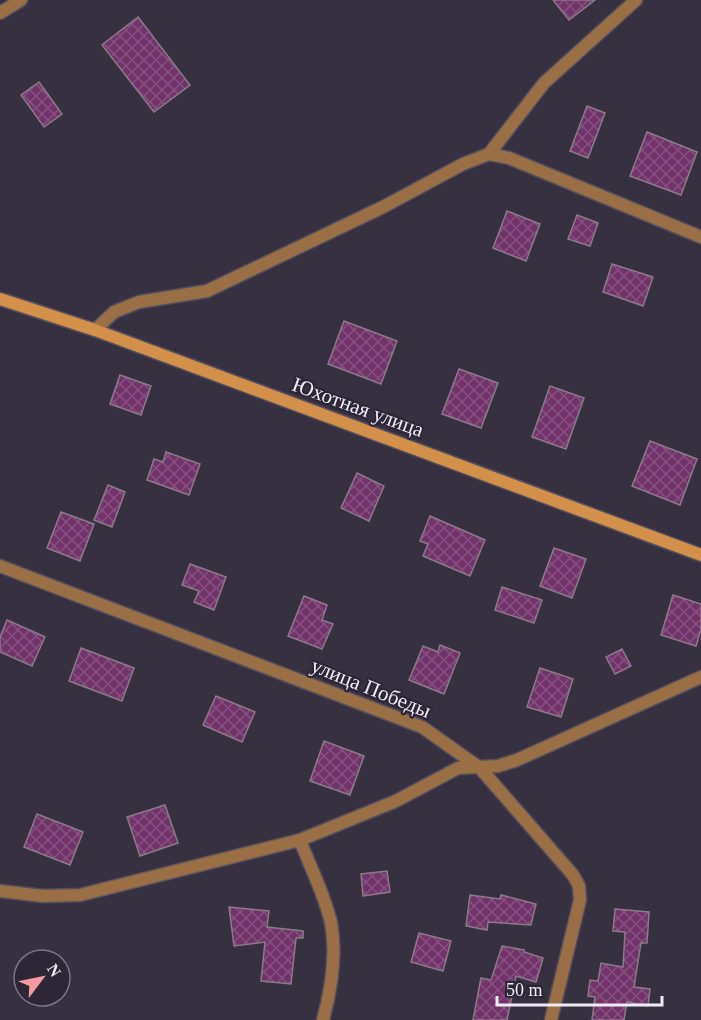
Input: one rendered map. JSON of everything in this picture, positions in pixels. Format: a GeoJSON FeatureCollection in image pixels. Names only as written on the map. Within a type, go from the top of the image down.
{"type":"FeatureCollection","features":[{"type":"Feature","properties":{"kind":"street"},"geometry":{"type":"LineString","coordinates":[[5,7],[21,0]]}},
{"type":"Feature","properties":{"kind":"street"},"geometry":{"type":"LineString","coordinates":[[95,330],[114,312],[139,302],[207,291],[383,207],[463,164],[489,154],[544,83],[636,0]]}},
{"type":"Feature","properties":{"kind":"street"},"geometry":{"type":"LineString","coordinates":[[489,154],[509,158],[701,237]]}},
{"type":"Feature","properties":{"kind":"street","name":"Юхотная улица"},"geometry":{"type":"LineString","coordinates":[[0,299],[95,330],[701,555]]}},
{"type":"Feature","properties":{"kind":"street","name":"улица Победы"},"geometry":{"type":"LineString","coordinates":[[0,566],[423,727],[480,768],[573,875],[579,886],[580,900],[551,1020]]}},
{"type":"Feature","properties":{"kind":"street"},"geometry":{"type":"LineString","coordinates":[[0,891],[44,896],[80,895],[300,840],[396,801],[458,768],[498,766],[517,760],[701,677]]}},
{"type":"Feature","properties":{"kind":"street"},"geometry":{"type":"LineString","coordinates":[[300,840],[331,923],[333,957],[330,996],[323,1020]]}},
{"type":"Feature","properties":{"kind":"building"},"geometry":{"type":"Polygon","coordinates":[[[553,0],[595,0],[569,20],[553,0]]]}},
{"type":"Feature","properties":{"kind":"building"},"geometry":{"type":"Polygon","coordinates":[[[138,17],[190,85],[154,112],[102,45],[138,17]]]}},
{"type":"Feature","properties":{"kind":"building"},"geometry":{"type":"Polygon","coordinates":[[[39,82],[62,114],[44,127],[21,95],[39,82]]]}},
{"type":"Feature","properties":{"kind":"building"},"geometry":{"type":"Polygon","coordinates":[[[587,106],[605,113],[588,158],[570,151],[587,106]]]}},
{"type":"Feature","properties":{"kind":"building"},"geometry":{"type":"Polygon","coordinates":[[[647,132],[697,152],[681,195],[630,176],[647,132]]]}},
{"type":"Feature","properties":{"kind":"building"},"geometry":{"type":"Polygon","coordinates":[[[507,211],[540,224],[526,261],[493,248],[507,211]]]}},
{"type":"Feature","properties":{"kind":"building"},"geometry":{"type":"Polygon","coordinates":[[[577,215],[598,223],[590,246],[568,239],[577,215]]]}},
{"type":"Feature","properties":{"kind":"building"},"geometry":{"type":"Polygon","coordinates":[[[612,264],[653,277],[643,306],[603,292],[612,264]]]}},
{"type":"Feature","properties":{"kind":"building"},"geometry":{"type":"Polygon","coordinates":[[[344,321],[397,341],[381,384],[328,364],[344,321]]]}},
{"type":"Feature","properties":{"kind":"building"},"geometry":{"type":"Polygon","coordinates":[[[459,369],[498,383],[481,428],[442,414],[459,369]]]}},
{"type":"Feature","properties":{"kind":"building"},"geometry":{"type":"Polygon","coordinates":[[[120,375],[151,386],[141,415],[110,404],[120,375]]]}},
{"type":"Feature","properties":{"kind":"building"},"geometry":{"type":"Polygon","coordinates":[[[550,386],[584,398],[566,449],[532,437],[550,386]]]}},
{"type":"Feature","properties":{"kind":"building"},"geometry":{"type":"Polygon","coordinates":[[[650,441],[697,459],[680,505],[632,486],[650,441]]]}},
{"type":"Feature","properties":{"kind":"building"},"geometry":{"type":"Polygon","coordinates":[[[166,452],[200,464],[189,495],[147,480],[154,459],[163,462],[166,452]]]}},
{"type":"Feature","properties":{"kind":"building"},"geometry":{"type":"Polygon","coordinates":[[[357,473],[384,486],[369,521],[341,508],[357,473]]]}},
{"type":"Feature","properties":{"kind":"building"},"geometry":{"type":"Polygon","coordinates":[[[108,485],[125,492],[112,527],[94,520],[108,485]]]}},
{"type":"Feature","properties":{"kind":"building"},"geometry":{"type":"Polygon","coordinates":[[[61,512],[94,524],[80,561],[47,548],[61,512]]]}},
{"type":"Feature","properties":{"kind":"building"},"geometry":{"type":"Polygon","coordinates":[[[430,516],[485,540],[470,576],[423,556],[428,544],[420,541],[430,516]]]}},
{"type":"Feature","properties":{"kind":"building"},"geometry":{"type":"Polygon","coordinates":[[[554,548],[586,559],[572,598],[540,586],[554,548]]]}},
{"type":"Feature","properties":{"kind":"building"},"geometry":{"type":"Polygon","coordinates":[[[190,564],[226,577],[214,610],[194,602],[199,591],[182,585],[190,564]]]}},
{"type":"Feature","properties":{"kind":"building"},"geometry":{"type":"Polygon","coordinates":[[[502,587],[542,600],[534,623],[495,610],[502,587]]]}},
{"type":"Feature","properties":{"kind":"building"},"geometry":{"type":"Polygon","coordinates":[[[673,595],[701,604],[701,629],[696,646],[661,635],[673,595]]]}},
{"type":"Feature","properties":{"kind":"building"},"geometry":{"type":"Polygon","coordinates":[[[304,596],[327,605],[322,620],[333,624],[322,649],[288,636],[304,596]]]}},
{"type":"Feature","properties":{"kind":"building"},"geometry":{"type":"Polygon","coordinates":[[[7,620],[45,637],[32,666],[0,652],[0,637],[7,620]]]}},
{"type":"Feature","properties":{"kind":"building"},"geometry":{"type":"Polygon","coordinates":[[[440,645],[460,653],[444,694],[409,680],[423,646],[438,652],[440,645]]]}},
{"type":"Feature","properties":{"kind":"building"},"geometry":{"type":"Polygon","coordinates":[[[81,648],[134,668],[122,701],[69,681],[81,648]]]}},
{"type":"Feature","properties":{"kind":"building"},"geometry":{"type":"Polygon","coordinates":[[[622,649],[631,666],[615,674],[606,657],[622,649]]]}},
{"type":"Feature","properties":{"kind":"building"},"geometry":{"type":"Polygon","coordinates":[[[540,668],[573,679],[561,717],[527,707],[540,668]]]}},
{"type":"Feature","properties":{"kind":"building"},"geometry":{"type":"Polygon","coordinates":[[[216,696],[255,712],[242,742],[203,725],[216,696]]]}},
{"type":"Feature","properties":{"kind":"building"},"geometry":{"type":"Polygon","coordinates":[[[324,741],[364,756],[350,795],[310,781],[324,741]]]}},
{"type":"Feature","properties":{"kind":"building"},"geometry":{"type":"Polygon","coordinates":[[[165,805],[178,843],[140,856],[127,817],[165,805]]]}},
{"type":"Feature","properties":{"kind":"building"},"geometry":{"type":"Polygon","coordinates":[[[37,814],[83,832],[70,865],[24,847],[37,814]]]}},
{"type":"Feature","properties":{"kind":"building"},"geometry":{"type":"Polygon","coordinates":[[[387,871],[390,892],[363,896],[361,874],[387,871]]]}},
{"type":"Feature","properties":{"kind":"building"},"geometry":{"type":"Polygon","coordinates":[[[470,895],[500,899],[501,895],[536,904],[531,925],[488,922],[487,930],[466,926],[470,895]]]}},
{"type":"Feature","properties":{"kind":"building"},"geometry":{"type":"Polygon","coordinates":[[[229,907],[269,911],[267,927],[303,931],[303,938],[296,938],[291,984],[261,981],[265,942],[234,946],[229,907]]]}},
{"type":"Feature","properties":{"kind":"building"},"geometry":{"type":"Polygon","coordinates":[[[615,909],[649,912],[647,943],[641,943],[634,987],[650,989],[648,1006],[627,1002],[624,1020],[592,1020],[595,997],[588,996],[590,980],[598,981],[601,963],[623,967],[625,932],[613,931],[615,909]]]}},
{"type":"Feature","properties":{"kind":"building"},"geometry":{"type":"Polygon","coordinates":[[[419,933],[451,941],[443,971],[411,962],[419,933]]]}},
{"type":"Feature","properties":{"kind":"building"},"geometry":{"type":"Polygon","coordinates":[[[502,946],[524,950],[524,952],[543,958],[536,982],[516,976],[507,1020],[473,1020],[481,978],[491,980],[502,946]]]}}]}
